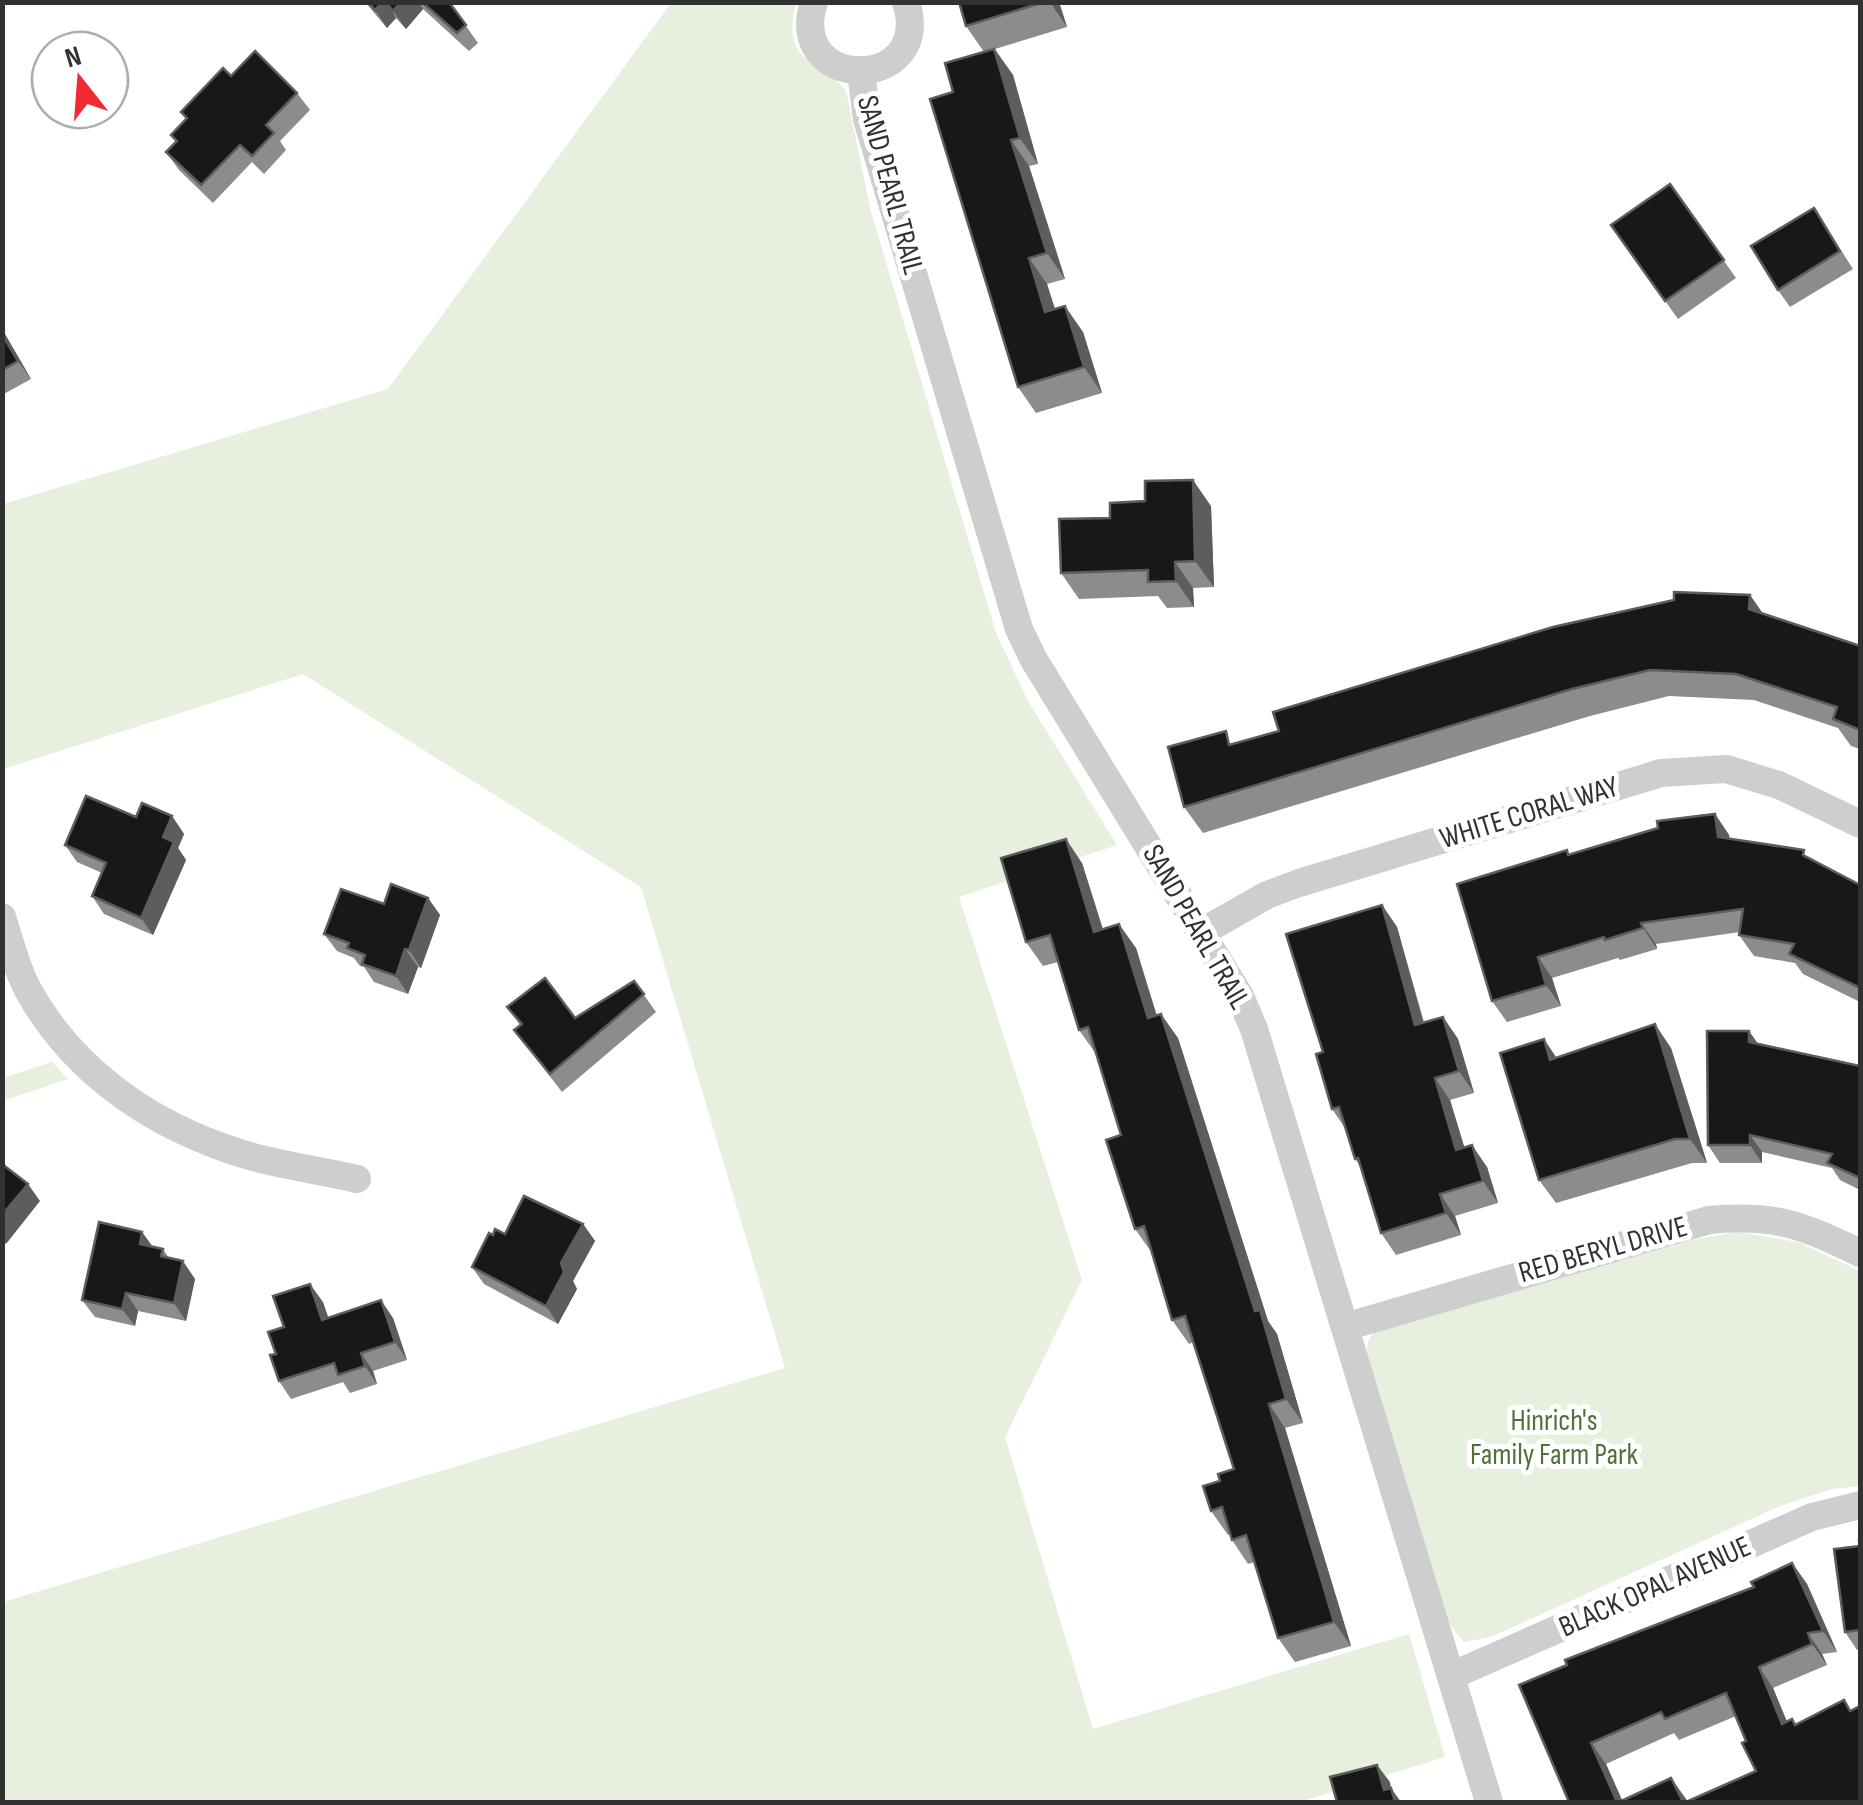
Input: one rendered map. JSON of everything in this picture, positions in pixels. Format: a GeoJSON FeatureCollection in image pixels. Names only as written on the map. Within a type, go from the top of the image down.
{"type":"FeatureCollection","features":[{"type":"Feature","properties":{"kind":"street","name":"SAND PEARL TRAIL"},"geometry":{"type":"LineString","coordinates":[[814,2],[811,32],[817,48],[844,70],[861,72],[891,62],[902,50],[910,21],[906,2]]}},
{"type":"Feature","properties":{"kind":"street","name":"SAND PEARL TRAIL"},"geometry":{"type":"LineString","coordinates":[[861,72],[867,119],[1020,629],[1034,660],[1240,996],[1254,1029],[1489,1802]]}},
{"type":"Feature","properties":{"kind":"street","name":"WHITE CORAL WAY"},"geometry":{"type":"LineString","coordinates":[[1202,932],[1267,895],[1300,883],[1660,774],[1726,769],[1779,785],[1860,824]]}},
{"type":"Feature","properties":{"kind":"street"},"geometry":{"type":"LineString","coordinates":[[2,917],[26,986],[54,1032],[97,1076],[157,1120],[224,1148],[357,1180]]}},
{"type":"Feature","properties":{"kind":"street","name":"RED BERYL DRIVE"},"geometry":{"type":"LineString","coordinates":[[1346,1327],[1709,1220],[1746,1217],[1786,1221],[1860,1254]]}},
{"type":"Feature","properties":{"kind":"street","name":"BLACK OPAL AVENUE"},"geometry":{"type":"LineString","coordinates":[[1451,1676],[1800,1522],[1860,1505]]}},
{"type":"Feature","properties":{"kind":"green space"},"geometry":{"type":"Polygon","coordinates":[[[671,3],[796,3],[792,24],[798,50],[846,91],[870,208],[996,633],[1028,701],[1117,845],[959,897],[1082,1280],[1005,1437],[1093,1729],[1409,1634],[1445,1757],[1300,1802],[3,1802],[3,1602],[785,1368],[641,887],[303,674],[3,769],[3,504],[388,389],[671,3]]]}},
{"type":"Feature","properties":{"kind":"green space"},"geometry":{"type":"Polygon","coordinates":[[[52,1062],[68,1079],[3,1101],[3,1078],[52,1062]]]}},
{"type":"Feature","properties":{"kind":"green space","name":"Hinrich's Family Farm Park"},"geometry":{"type":"Polygon","coordinates":[[[1737,1232],[1798,1242],[1860,1271],[1860,1486],[1832,1489],[1780,1506],[1491,1637],[1464,1642],[1449,1624],[1368,1359],[1371,1337],[1376,1330],[1685,1241],[1737,1232]]]}},
{"type":"Feature","properties":{"kind":"building"},"geometry":{"type":"Polygon","coordinates":[[[386,2],[401,2],[393,11],[386,2]]]}},
{"type":"Feature","properties":{"kind":"building"},"geometry":{"type":"Polygon","coordinates":[[[422,2],[449,2],[466,25],[457,33],[422,2]]]}},
{"type":"Feature","properties":{"kind":"building"},"geometry":{"type":"Polygon","coordinates":[[[959,2],[1044,2],[966,26],[959,2]]]}},
{"type":"Feature","properties":{"kind":"building"},"geometry":{"type":"Polygon","coordinates":[[[994,49],[1020,138],[1011,140],[1047,253],[1029,258],[1045,312],[1065,306],[1084,367],[1018,387],[930,99],[953,92],[945,63],[994,49]]]}},
{"type":"Feature","properties":{"kind":"building"},"geometry":{"type":"Polygon","coordinates":[[[255,51],[297,93],[266,125],[274,133],[252,156],[240,145],[201,185],[166,152],[177,141],[171,135],[187,118],[181,112],[223,68],[231,76],[255,51]]]}},
{"type":"Feature","properties":{"kind":"building"},"geometry":{"type":"Polygon","coordinates":[[[1670,184],[1724,260],[1665,301],[1611,225],[1670,184]]]}},
{"type":"Feature","properties":{"kind":"building"},"geometry":{"type":"Polygon","coordinates":[[[1814,208],[1840,251],[1778,290],[1751,246],[1814,208]]]}},
{"type":"Feature","properties":{"kind":"building"},"geometry":{"type":"Polygon","coordinates":[[[2,334],[18,361],[2,370],[2,334]]]}},
{"type":"Feature","properties":{"kind":"building"},"geometry":{"type":"Polygon","coordinates":[[[1193,480],[1195,561],[1175,562],[1176,581],[1148,582],[1148,570],[1061,573],[1059,519],[1110,518],[1110,503],[1145,501],[1145,481],[1193,480]]]}},
{"type":"Feature","properties":{"kind":"building"},"geometry":{"type":"Polygon","coordinates":[[[1674,592],[1750,595],[1749,609],[1860,646],[1860,730],[1833,719],[1837,707],[1736,674],[1650,670],[1572,689],[1184,807],[1168,747],[1226,731],[1229,745],[1279,731],[1273,712],[1553,627],[1674,600],[1674,592]]]}},
{"type":"Feature","properties":{"kind":"building"},"geometry":{"type":"Polygon","coordinates":[[[86,796],[136,817],[142,803],[172,816],[163,837],[174,842],[141,918],[92,896],[106,863],[65,845],[86,796]]]}},
{"type":"Feature","properties":{"kind":"building"},"geometry":{"type":"Polygon","coordinates":[[[1715,814],[1718,837],[1804,850],[1803,855],[1860,885],[1860,988],[1789,954],[1794,944],[1739,935],[1743,909],[1641,923],[1643,928],[1538,957],[1546,985],[1492,1001],[1457,884],[1567,850],[1568,855],[1658,828],[1657,821],[1715,814]]]}},
{"type":"Feature","properties":{"kind":"building"},"geometry":{"type":"Polygon","coordinates":[[[1066,839],[1094,932],[1119,924],[1148,1018],[1161,1014],[1286,1399],[1269,1404],[1334,1622],[1278,1638],[1246,1535],[1232,1540],[1222,1507],[1211,1511],[1203,1486],[1220,1481],[1218,1474],[1234,1469],[1185,1316],[1172,1320],[1144,1226],[1135,1229],[1106,1140],[1121,1135],[1088,1027],[1079,1030],[1050,935],[1026,942],[1001,858],[1066,839]]]}},
{"type":"Feature","properties":{"kind":"building"},"geometry":{"type":"Polygon","coordinates":[[[391,884],[428,898],[396,976],[362,964],[365,955],[347,948],[349,943],[324,934],[341,889],[384,904],[391,884]]]}},
{"type":"Feature","properties":{"kind":"building"},"geometry":{"type":"Polygon","coordinates":[[[1382,905],[1415,1025],[1443,1017],[1459,1071],[1435,1078],[1456,1150],[1472,1145],[1483,1181],[1440,1194],[1446,1213],[1381,1233],[1339,1107],[1332,1109],[1316,1054],[1323,1052],[1286,934],[1382,905]]]}},
{"type":"Feature","properties":{"kind":"building"},"geometry":{"type":"Polygon","coordinates":[[[545,978],[575,1018],[634,981],[644,994],[550,1074],[514,1030],[522,1024],[507,1007],[545,978]]]}},
{"type":"Feature","properties":{"kind":"building"},"geometry":{"type":"Polygon","coordinates":[[[1655,1024],[1690,1139],[1675,1139],[1539,1180],[1500,1053],[1544,1039],[1550,1060],[1655,1024]]]}},
{"type":"Feature","properties":{"kind":"building"},"geometry":{"type":"Polygon","coordinates":[[[1707,1031],[1749,1031],[1749,1042],[1860,1066],[1860,1178],[1827,1163],[1832,1154],[1750,1135],[1750,1145],[1708,1145],[1707,1031]]]}},
{"type":"Feature","properties":{"kind":"building"},"geometry":{"type":"Polygon","coordinates":[[[2,1164],[28,1184],[2,1215],[2,1164]]]}},
{"type":"Feature","properties":{"kind":"building"},"geometry":{"type":"Polygon","coordinates":[[[524,1196],[583,1224],[561,1263],[564,1272],[546,1306],[472,1267],[489,1233],[493,1235],[495,1229],[505,1234],[524,1196]]]}},
{"type":"Feature","properties":{"kind":"building"},"geometry":{"type":"Polygon","coordinates":[[[99,1222],[142,1232],[140,1244],[163,1249],[161,1256],[183,1261],[174,1303],[126,1293],[122,1309],[82,1300],[99,1222]]]}},
{"type":"Feature","properties":{"kind":"building"},"geometry":{"type":"Polygon","coordinates":[[[310,1284],[322,1320],[381,1300],[395,1342],[361,1353],[365,1366],[338,1375],[334,1363],[279,1381],[270,1355],[276,1354],[268,1332],[284,1327],[273,1296],[310,1284]]]}},
{"type":"Feature","properties":{"kind":"building"},"geometry":{"type":"Polygon","coordinates":[[[1860,1546],[1860,1630],[1845,1632],[1834,1549],[1860,1546]]]}},
{"type":"Feature","properties":{"kind":"building"},"geometry":{"type":"Polygon","coordinates":[[[1792,1563],[1823,1631],[1808,1633],[1812,1644],[1759,1667],[1782,1724],[1792,1719],[1795,1725],[1844,1700],[1850,1711],[1860,1706],[1860,1802],[1686,1802],[1756,1771],[1742,1743],[1746,1741],[1726,1693],[1665,1719],[1661,1712],[1591,1743],[1617,1802],[1569,1802],[1519,1685],[1567,1665],[1565,1660],[1754,1587],[1751,1582],[1792,1563]]]}},
{"type":"Feature","properties":{"kind":"building"},"geometry":{"type":"Polygon","coordinates":[[[1377,1765],[1384,1790],[1391,1788],[1395,1802],[1337,1802],[1330,1777],[1377,1765]]]}},
{"type":"Feature","properties":{"kind":"building"},"geometry":{"type":"Polygon","coordinates":[[[1671,1778],[1683,1802],[1619,1802],[1671,1778]]]}}]}
